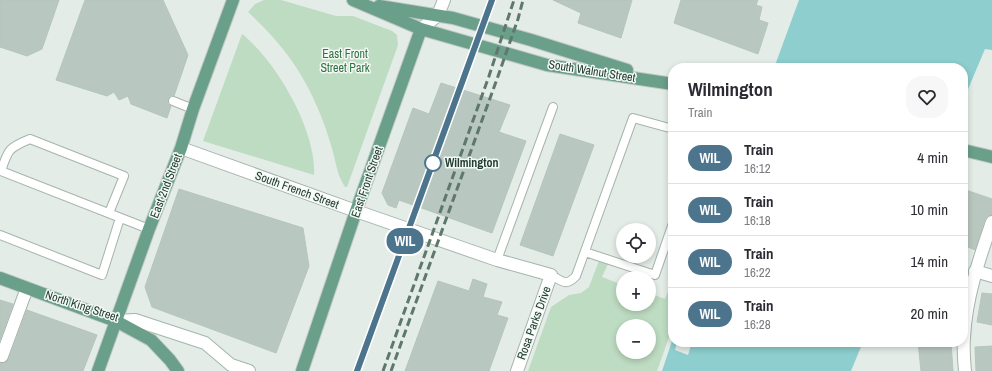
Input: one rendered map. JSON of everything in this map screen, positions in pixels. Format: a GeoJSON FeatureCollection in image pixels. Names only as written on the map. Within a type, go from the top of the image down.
{"type":"FeatureCollection","features":[{"type":"Feature","properties":{"kind":"main road","name":"East 2nd Street"},"geometry":{"type":"LineString","coordinates":[[98,371],[149,229],[181,148],[193,109],[233,0]]}},
{"type":"Feature","properties":{"kind":"main road","name":"South Walnut Street"},"geometry":{"type":"LineString","coordinates":[[356,1],[462,20],[667,82]]}},
{"type":"Feature","properties":{"kind":"main road","name":"South Walnut Street"},"geometry":{"type":"LineString","coordinates":[[356,1],[421,29],[547,65],[667,82]]}},
{"type":"Feature","properties":{"kind":"main road","name":"East Front Street"},"geometry":{"type":"LineString","coordinates":[[302,371],[356,212],[421,29]]}},
{"type":"Feature","properties":{"kind":"main road"},"geometry":{"type":"LineString","coordinates":[[968,151],[992,157]]}},
{"type":"Feature","properties":{"kind":"main road","name":"North King Street"},"geometry":{"type":"LineString","coordinates":[[0,278],[116,321]]}},
{"type":"Feature","properties":{"kind":"main road"},"geometry":{"type":"LineString","coordinates":[[116,321],[151,340],[178,371]]}},
{"type":"Feature","properties":{"kind":"street"},"geometry":{"type":"LineString","coordinates":[[421,29],[438,15],[444,0]]}},
{"type":"Feature","properties":{"kind":"street","name":"South French Street"},"geometry":{"type":"LineString","coordinates":[[181,148],[356,212],[497,260],[551,275]]}},
{"type":"Feature","properties":{"kind":"street"},"geometry":{"type":"LineString","coordinates":[[968,308],[975,270],[992,222]]}},
{"type":"Feature","properties":{"kind":"street"},"geometry":{"type":"LineString","coordinates":[[975,270],[992,276]]}},
{"type":"Feature","properties":{"kind":"street","name":"Rosa Parks Drive"},"geometry":{"type":"LineString","coordinates":[[517,371],[551,275]]}},
{"type":"Feature","properties":{"kind":"street"},"geometry":{"type":"LineString","coordinates":[[2,356],[27,288]]}},
{"type":"Feature","properties":{"kind":"street","name":"North King Street"},"geometry":{"type":"LineString","coordinates":[[116,321],[135,320],[205,343],[231,365],[249,371]]}},
{"type":"Feature","properties":{"kind":"street"},"geometry":{"type":"LineString","coordinates":[[963,347],[965,371]]}},
{"type":"Feature","properties":{"kind":"lane"},"geometry":{"type":"LineString","coordinates":[[172,101],[193,109]]}},
{"type":"Feature","properties":{"kind":"lane"},"geometry":{"type":"LineString","coordinates":[[497,260],[553,107]]}},
{"type":"Feature","properties":{"kind":"lane"},"geometry":{"type":"LineString","coordinates":[[551,275],[564,282],[572,281],[576,276],[633,118],[668,128]]}},
{"type":"Feature","properties":{"kind":"lane"},"geometry":{"type":"LineString","coordinates":[[109,213],[124,176],[30,139],[17,144],[7,152],[0,172],[149,229]]}},
{"type":"Feature","properties":{"kind":"lane"},"geometry":{"type":"LineString","coordinates":[[0,235],[102,275],[120,218]]}},
{"type":"Feature","properties":{"kind":"lane"},"geometry":{"type":"LineString","coordinates":[[585,252],[655,275],[668,237]]}},
{"type":"Feature","properties":{"kind":"green space","name":"East Front Street Park"},"geometry":{"type":"Polygon","coordinates":[[[264,0],[281,0],[336,16],[353,16],[392,31],[397,35],[398,45],[347,187],[345,187],[340,178],[326,129],[304,80],[295,65],[274,38],[248,12],[255,4],[264,0]]]}},
{"type":"Feature","properties":{"kind":"green space"},"geometry":{"type":"Polygon","coordinates":[[[242,34],[268,61],[292,98],[302,118],[309,138],[313,157],[314,175],[203,141],[242,34]]]}},
{"type":"Feature","properties":{"kind":"green space"},"geometry":{"type":"Polygon","coordinates":[[[600,258],[609,262],[602,277],[616,282],[616,311],[656,311],[656,296],[665,299],[668,291],[668,340],[657,371],[528,371],[551,307],[569,295],[581,293],[589,287],[600,258]]]}},
{"type":"Feature","properties":{"kind":"water"},"geometry":{"type":"Polygon","coordinates":[[[799,0],[992,0],[992,50],[985,49],[968,89],[968,63],[776,63],[799,0]]]}},
{"type":"Feature","properties":{"kind":"water"},"geometry":{"type":"Polygon","coordinates":[[[670,347],[861,347],[851,371],[662,371],[670,347]]]}},
{"type":"Feature","properties":{"kind":"pier"},"geometry":{"type":"Polygon","coordinates":[[[676,347],[690,347],[688,355],[675,350],[676,347]]]}},
{"type":"Feature","properties":{"kind":"building"},"geometry":{"type":"Polygon","coordinates":[[[0,0],[59,0],[42,49],[27,56],[0,47],[0,0]]]}},
{"type":"Feature","properties":{"kind":"building"},"geometry":{"type":"Polygon","coordinates":[[[85,0],[163,0],[188,55],[174,96],[170,96],[168,99],[168,104],[171,106],[167,118],[131,104],[128,96],[119,100],[114,92],[107,96],[56,80],[85,0]]]}},
{"type":"Feature","properties":{"kind":"building"},"geometry":{"type":"Polygon","coordinates":[[[553,0],[632,0],[621,38],[578,23],[581,13],[553,0]]]}},
{"type":"Feature","properties":{"kind":"building"},"geometry":{"type":"Polygon","coordinates":[[[681,0],[758,0],[756,5],[762,7],[759,20],[768,23],[758,54],[674,23],[681,0]]]}},
{"type":"Feature","properties":{"kind":"building"},"geometry":{"type":"Polygon","coordinates":[[[441,83],[510,105],[499,132],[526,141],[492,233],[399,200],[396,208],[388,205],[382,193],[413,108],[429,114],[441,83]]]}},
{"type":"Feature","properties":{"kind":"building"},"geometry":{"type":"Polygon","coordinates":[[[560,134],[594,145],[553,256],[520,245],[560,134]]]}},
{"type":"Feature","properties":{"kind":"building"},"geometry":{"type":"Polygon","coordinates":[[[179,189],[303,228],[309,266],[276,353],[152,307],[145,287],[179,189]]]}},
{"type":"Feature","properties":{"kind":"building"},"geometry":{"type":"Polygon","coordinates":[[[968,191],[992,199],[992,215],[987,216],[985,219],[975,250],[968,247],[968,191]]]}},
{"type":"Feature","properties":{"kind":"building"},"geometry":{"type":"Polygon","coordinates":[[[473,279],[487,284],[483,297],[502,302],[497,315],[508,318],[489,371],[405,371],[438,281],[469,291],[473,279]]]}},
{"type":"Feature","properties":{"kind":"building"},"geometry":{"type":"Polygon","coordinates":[[[982,293],[992,294],[992,325],[977,322],[982,293]]]}},
{"type":"Feature","properties":{"kind":"building"},"geometry":{"type":"Polygon","coordinates":[[[0,300],[13,304],[0,340],[0,300]]]}},
{"type":"Feature","properties":{"kind":"building"},"geometry":{"type":"Polygon","coordinates":[[[27,310],[97,335],[83,371],[0,371],[0,363],[6,362],[9,359],[27,310]]]}},
{"type":"Feature","properties":{"kind":"building"},"geometry":{"type":"Polygon","coordinates":[[[992,346],[992,371],[976,371],[975,347],[992,346]]]}},
{"type":"Feature","properties":{"kind":"building"},"geometry":{"type":"Polygon","coordinates":[[[919,347],[951,347],[953,371],[921,371],[919,347]]]}},
{"type":"Feature","properties":{"kind":"railway"},"geometry":{"type":"LineString","coordinates":[[357,371],[492,0]]}},
{"type":"Feature","properties":{"kind":"railway"},"geometry":{"type":"LineString","coordinates":[[383,371],[489,76],[514,0]]}},
{"type":"Feature","properties":{"kind":"railway"},"geometry":{"type":"LineString","coordinates":[[391,371],[497,79],[523,0]]}},
{"type":"Feature","properties":{"kind":"train","name":"WIL"},"geometry":{"type":"LineString","coordinates":[[357,371],[474,53],[492,0]]}},
{"type":"Feature","properties":{"kind":"place","name":"Wilmington"},"geometry":{"type":"Point","coordinates":[433,163]}}]}
